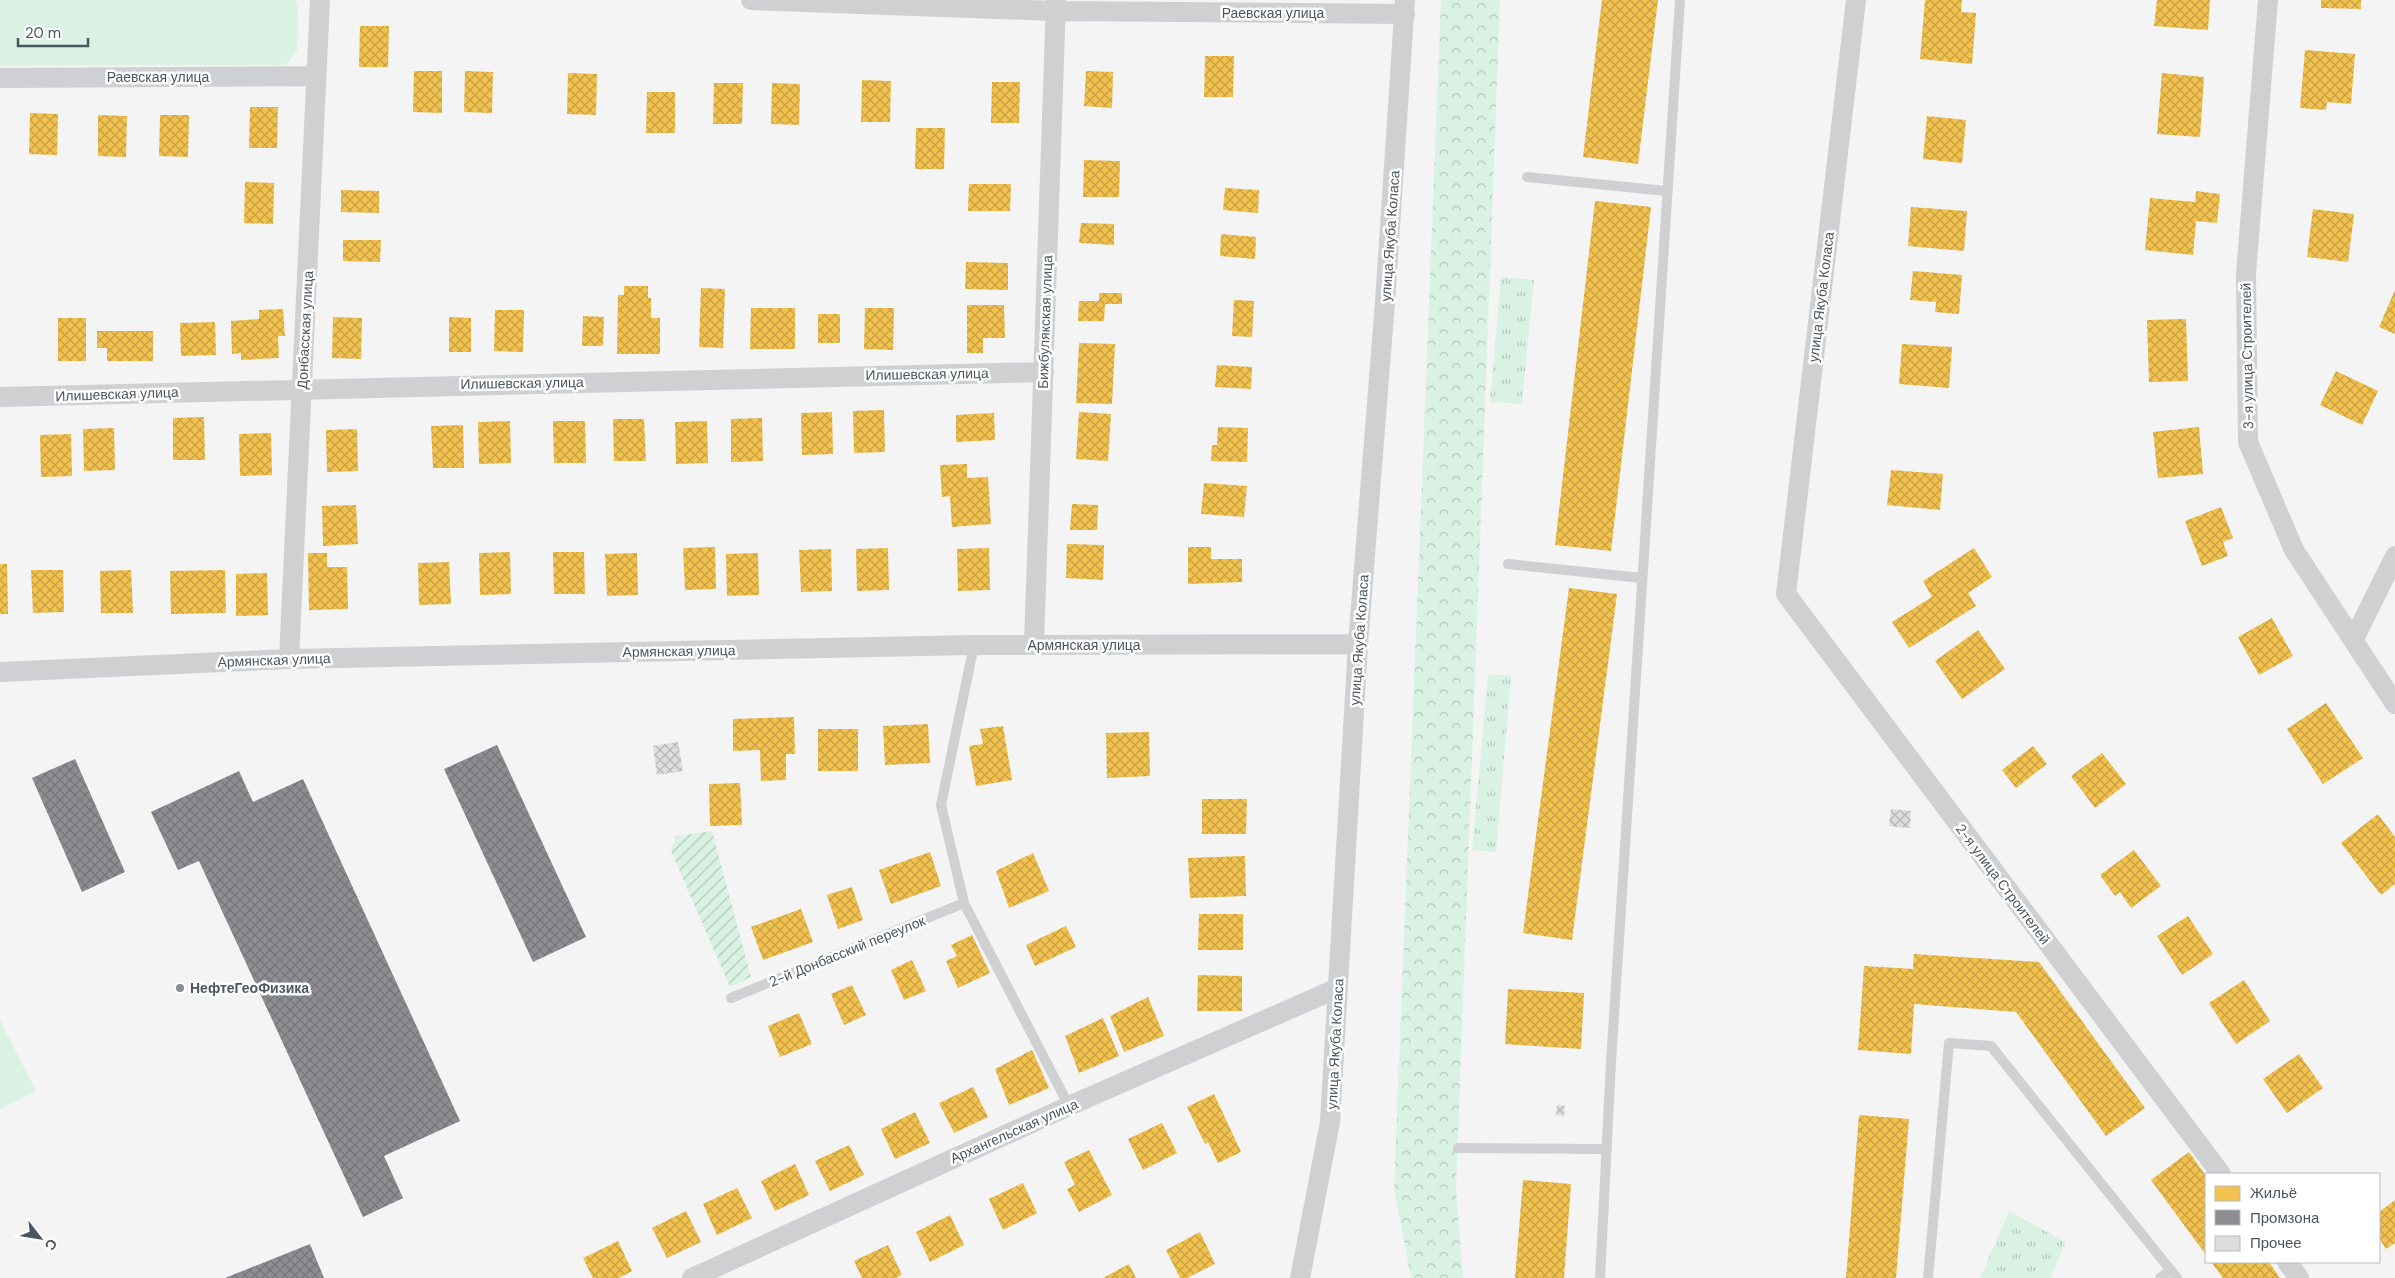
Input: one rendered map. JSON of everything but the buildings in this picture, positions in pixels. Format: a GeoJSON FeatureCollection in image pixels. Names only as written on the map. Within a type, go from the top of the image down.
{"type":"FeatureCollection","features":[{"type":"Feature","properties":{"kind":"street","name":"Донбасская улица"},"geometry":{"type":"LineString","coordinates":[[289,659],[320,0]]}},
{"type":"Feature","properties":{"kind":"street","name":"Раевская улица"},"geometry":{"type":"LineString","coordinates":[[752,0],[1056,6],[1405,7]]}},
{"type":"Feature","properties":{"kind":"street","name":"улица Якуба Коласа"},"geometry":{"type":"LineString","coordinates":[[1786,594],[1856,0]]}},
{"type":"Feature","properties":{"kind":"street","name":"3-я улица Строителей"},"geometry":{"type":"LineString","coordinates":[[2268,0],[2246,274],[2248,442],[2294,550],[2395,704]]}},
{"type":"Feature","properties":{"kind":"street","name":"Бижбулякская улица"},"geometry":{"type":"LineString","coordinates":[[1034,645],[1056,6]]}},
{"type":"Feature","properties":{"kind":"street","name":"улица Якуба Коласа"},"geometry":{"type":"LineString","coordinates":[[1300,1278],[1330,1122],[1358,644],[1385,302],[1405,7]]}},
{"type":"Feature","properties":{"kind":"street","name":"Раевская улица"},"geometry":{"type":"LineString","coordinates":[[0,78],[316,76]]}},
{"type":"Feature","properties":{"kind":"street","name":"Илишевская улица"},"geometry":{"type":"LineString","coordinates":[[0,397],[302,388],[1044,372]]}},
{"type":"Feature","properties":{"kind":"street"},"geometry":{"type":"LineString","coordinates":[[2354,639],[2395,556]]}},
{"type":"Feature","properties":{"kind":"street","name":"2-я улица Строителей"},"geometry":{"type":"LineString","coordinates":[[1786,594],[2220,1173]]}},
{"type":"Feature","properties":{"kind":"street","name":"Армянская улица"},"geometry":{"type":"LineString","coordinates":[[0,672],[289,659],[974,645],[1358,644]]}},
{"type":"Feature","properties":{"kind":"street","name":"Архангельская улица"},"geometry":{"type":"LineString","coordinates":[[692,1278],[1068,1106],[1338,988]]}},
{"type":"Feature","properties":{"kind":"street"},"geometry":{"type":"LineString","coordinates":[[2288,1263],[2299,1278]]}},
{"type":"Feature","properties":{"kind":"lane"},"geometry":{"type":"LineString","coordinates":[[1600,1278],[1666,191],[1680,0]]}},
{"type":"Feature","properties":{"kind":"lane"},"geometry":{"type":"LineString","coordinates":[[1527,177],[1666,191]]}},
{"type":"Feature","properties":{"kind":"lane"},"geometry":{"type":"LineString","coordinates":[[1508,564],[1642,578]]}},
{"type":"Feature","properties":{"kind":"lane"},"geometry":{"type":"LineString","coordinates":[[974,645],[941,805],[964,903],[1068,1106]]}},
{"type":"Feature","properties":{"kind":"lane","name":"2-й Донбасский переулок"},"geometry":{"type":"LineString","coordinates":[[731,998],[964,903]]}},
{"type":"Feature","properties":{"kind":"lane"},"geometry":{"type":"LineString","coordinates":[[1928,1278],[1949,1043],[1991,1046],[2174,1274],[2160,1278]]}},
{"type":"Feature","properties":{"kind":"lane"},"geometry":{"type":"LineString","coordinates":[[1458,1148],[1607,1149]]}},
{"type":"Feature","properties":{"kind":"green space"},"geometry":{"type":"Polygon","coordinates":[[[0,0],[295,0],[298,6],[297,52],[285,65],[0,66],[0,0]]]}},
{"type":"Feature","properties":{"kind":"green space"},"geometry":{"type":"Polygon","coordinates":[[[1441,0],[1500,0],[1456,1189],[1463,1278],[1411,1278],[1394,1189],[1441,0]]]}},
{"type":"Feature","properties":{"kind":"green space"},"geometry":{"type":"Polygon","coordinates":[[[1501,277],[1534,280],[1522,404],[1490,402],[1501,277]]]}},
{"type":"Feature","properties":{"kind":"green space"},"geometry":{"type":"Polygon","coordinates":[[[1488,674],[1511,676],[1496,852],[1472,850],[1488,674]]]}},
{"type":"Feature","properties":{"kind":"green space"},"geometry":{"type":"Polygon","coordinates":[[[712,831],[751,977],[730,987],[671,851],[676,836],[712,831]]]}},
{"type":"Feature","properties":{"kind":"green space"},"geometry":{"type":"Polygon","coordinates":[[[0,1020],[36,1091],[0,1109],[0,1020]]]}},
{"type":"Feature","properties":{"kind":"green space"},"geometry":{"type":"Polygon","coordinates":[[[2009,1211],[2065,1242],[2051,1278],[1980,1278],[2009,1211]]]}},
{"type":"Feature","properties":{"kind":"place","name":"НефтеГеоФизика"},"geometry":{"type":"Point","coordinates":[180,988]}}]}
